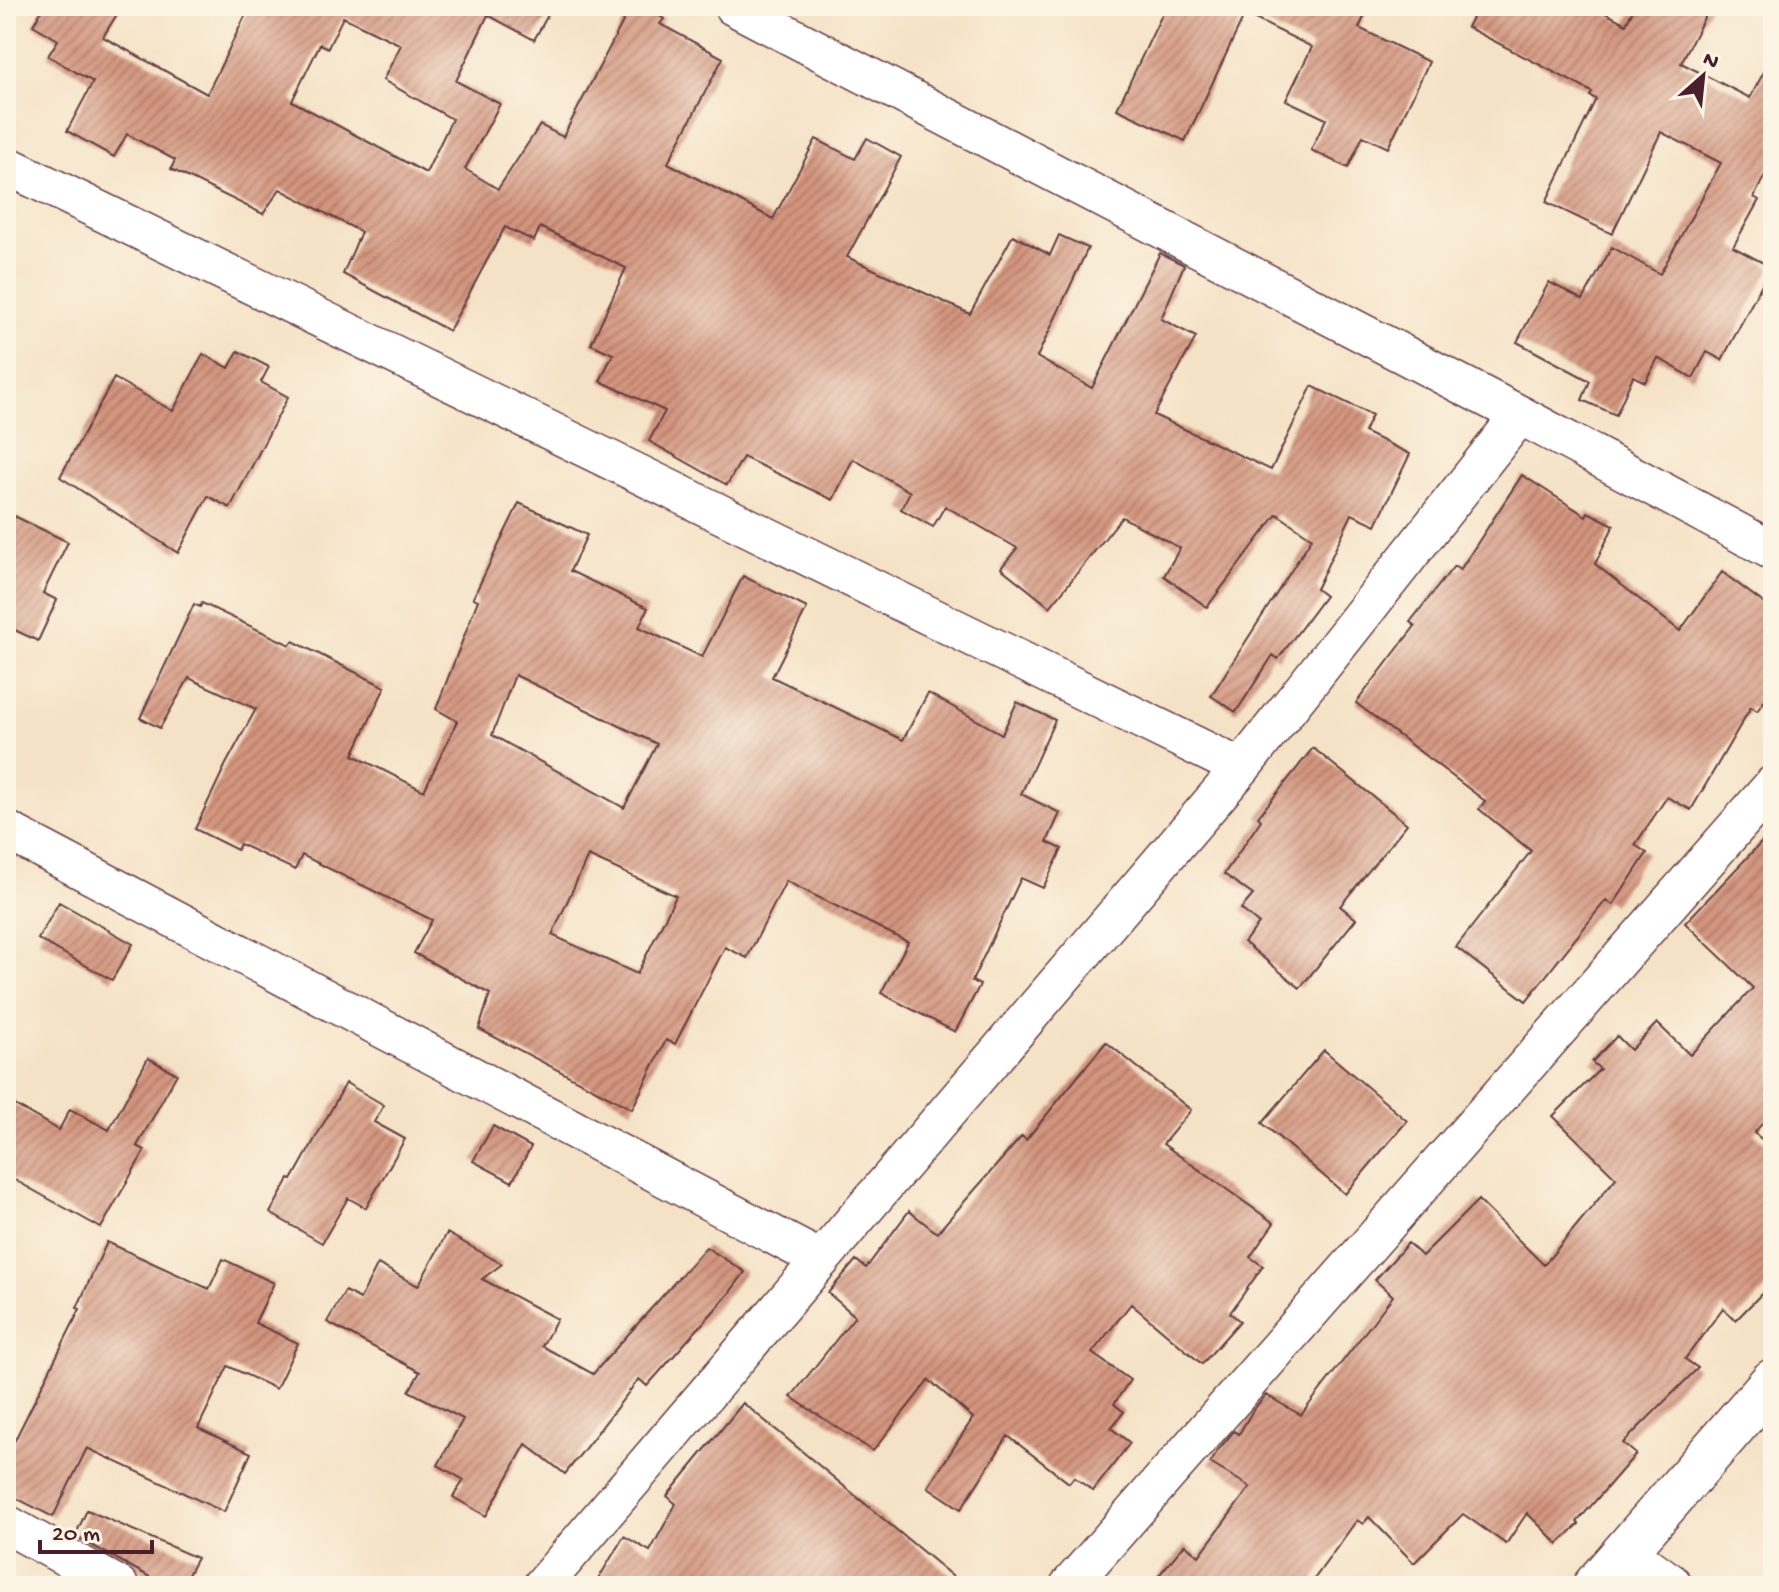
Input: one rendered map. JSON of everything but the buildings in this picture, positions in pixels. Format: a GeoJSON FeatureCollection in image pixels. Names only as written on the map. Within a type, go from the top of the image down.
{"type":"FeatureCollection","features":[{"type":"Feature","properties":{"kind":"street"},"geometry":{"type":"LineString","coordinates":[[733,6],[1520,415],[1773,551]]}},
{"type":"Feature","properties":{"kind":"street"},"geometry":{"type":"LineString","coordinates":[[6,165],[1241,768]]}},
{"type":"Feature","properties":{"kind":"street"},"geometry":{"type":"LineString","coordinates":[[542,1586],[1241,768],[1520,415]]}},
{"type":"Feature","properties":{"kind":"street"},"geometry":{"type":"LineString","coordinates":[[1069,1586],[1773,785]]}},
{"type":"Feature","properties":{"kind":"street"},"geometry":{"type":"LineString","coordinates":[[6,830],[821,1260]]}},
{"type":"Feature","properties":{"kind":"street"},"geometry":{"type":"LineString","coordinates":[[1595,1586],[1773,1381]]}},
{"type":"Feature","properties":{"kind":"street"},"geometry":{"type":"LineString","coordinates":[[6,1524],[119,1586]]}},
{"type":"Feature","properties":{"kind":"street"},"geometry":{"type":"LineString","coordinates":[[1624,1553],[1670,1586]]}}]}
